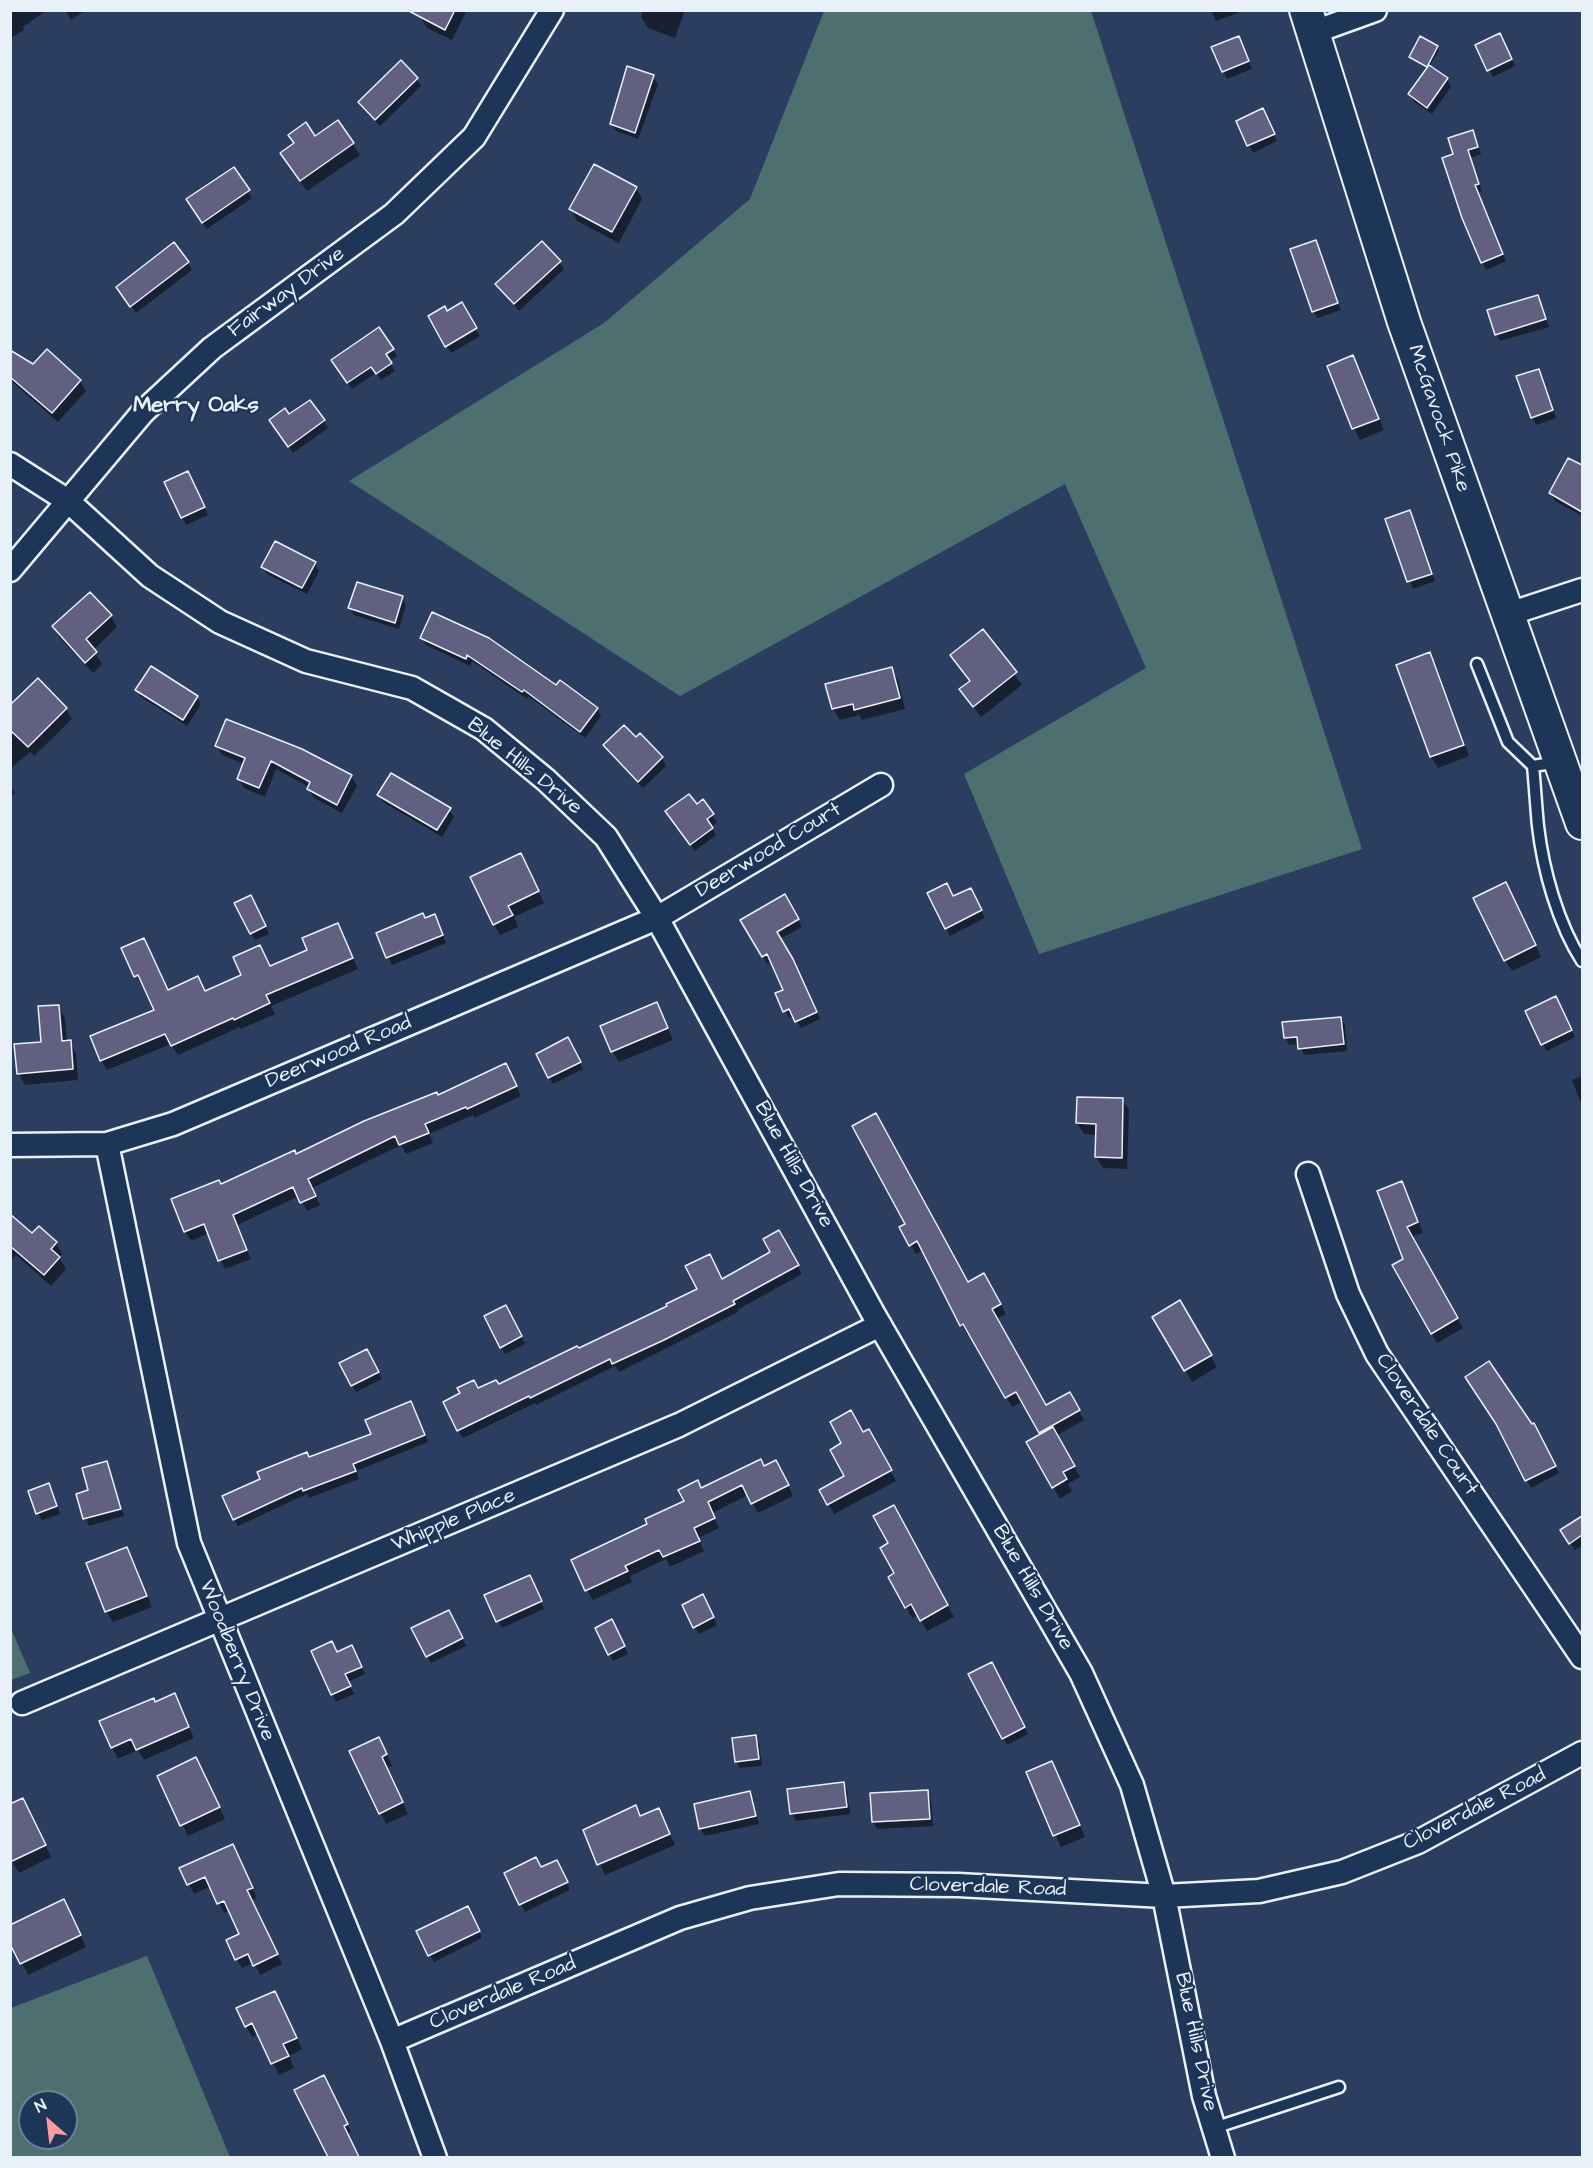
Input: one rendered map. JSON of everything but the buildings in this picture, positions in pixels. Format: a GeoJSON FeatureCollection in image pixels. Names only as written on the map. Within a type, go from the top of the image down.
{"type":"FeatureCollection","features":[{"type":"Feature","properties":{"kind":"main road","name":"McGavock Pike"},"geometry":{"type":"LineString","coordinates":[[1310,21],[1404,322],[1456,473],[1509,614],[1547,764],[1582,823]]}},
{"type":"Feature","properties":{"kind":"street","name":"Fairway Drive"},"geometry":{"type":"LineString","coordinates":[[10,570],[143,412],[212,348],[394,214],[474,137],[552,10]]}},
{"type":"Feature","properties":{"kind":"street"},"geometry":{"type":"LineString","coordinates":[[1310,21],[1375,10]]}},
{"type":"Feature","properties":{"kind":"street","name":"Blue Hills Drive"},"geometry":{"type":"LineString","coordinates":[[10,464],[68,501],[150,576],[220,622],[306,661],[412,688],[484,729],[546,780],[606,837],[657,918],[880,1325],[1081,1673],[1132,1785],[1164,1896],[1204,2096],[1223,2157]]}},
{"type":"Feature","properties":{"kind":"street"},"geometry":{"type":"LineString","coordinates":[[1509,614],[1582,590]]}},
{"type":"Feature","properties":{"kind":"street","name":"Deerwood Court"},"geometry":{"type":"LineString","coordinates":[[657,918],[881,785]]}},
{"type":"Feature","properties":{"kind":"street","name":"Deerwood Road"},"geometry":{"type":"LineString","coordinates":[[10,1145],[107,1144],[173,1124],[657,918]]}},
{"type":"Feature","properties":{"kind":"street","name":"Woodberry Drive"},"geometry":{"type":"LineString","coordinates":[[107,1144],[189,1543],[392,2041],[435,2157]]}},
{"type":"Feature","properties":{"kind":"street","name":"Cloverdale Court"},"geometry":{"type":"LineString","coordinates":[[1308,1174],[1348,1294],[1377,1354],[1582,1657]]}},
{"type":"Feature","properties":{"kind":"street","name":"Whipple Place"},"geometry":{"type":"LineString","coordinates":[[22,1703],[679,1425],[880,1325]]}},
{"type":"Feature","properties":{"kind":"street","name":"Cloverdale Road"},"geometry":{"type":"LineString","coordinates":[[392,2041],[680,1918],[750,1898],[839,1884],[958,1885],[1164,1896],[1259,1891],[1342,1872],[1418,1842],[1582,1754]]}},
{"type":"Feature","properties":{"kind":"lane"},"geometry":{"type":"LineString","coordinates":[[1477,664],[1508,742],[1547,764],[1539,828],[1555,901],[1571,945],[1582,961]]}},
{"type":"Feature","properties":{"kind":"lane"},"geometry":{"type":"LineString","coordinates":[[1214,2127],[1339,2087]]}},
{"type":"Feature","properties":{"kind":"green space"},"geometry":{"type":"Polygon","coordinates":[[[824,11],[1091,11],[1362,849],[1039,954],[964,774],[1146,668],[1065,484],[680,696],[349,481],[604,323],[750,199],[824,11]]]}},
{"type":"Feature","properties":{"kind":"green space"},"geometry":{"type":"Polygon","coordinates":[[[10,1626],[30,1673],[11,1680],[10,1680],[10,1626]]]}},
{"type":"Feature","properties":{"kind":"green space"},"geometry":{"type":"Polygon","coordinates":[[[147,1956],[230,2157],[11,2157],[11,2008],[147,1956]]]}},
{"type":"Feature","properties":{"kind":"district","name":"Merry Oaks"},"geometry":{"type":"Point","coordinates":[196,406]}}]}
